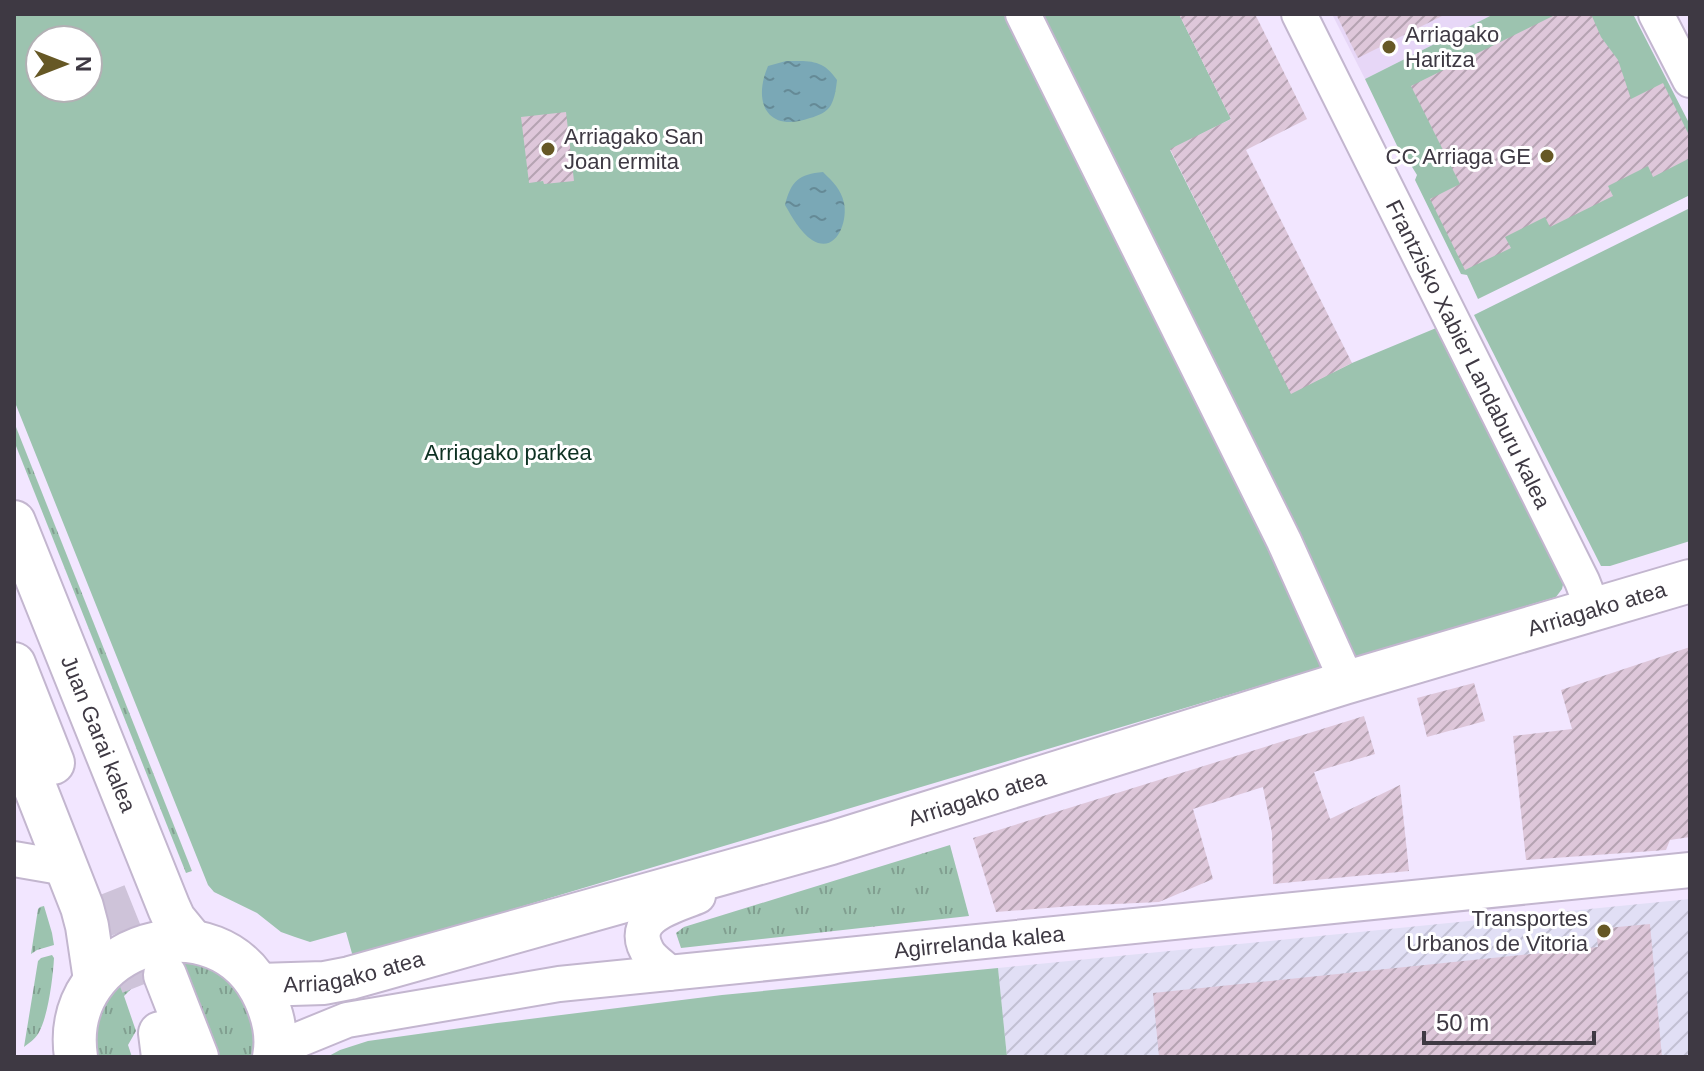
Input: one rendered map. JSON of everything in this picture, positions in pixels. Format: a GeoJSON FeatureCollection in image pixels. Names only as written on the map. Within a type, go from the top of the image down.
{"type":"FeatureCollection","features":[{"type":"Feature","properties":{"kind":"main road","name":"Juan Garai kalea"},"geometry":{"type":"LineString","coordinates":[[14,522],[169,908],[192,941]]}},
{"type":"Feature","properties":{"kind":"main road","name":"Arriagako atea"},"geometry":{"type":"LineString","coordinates":[[259,985],[310,984],[350,978],[809,849],[1344,683],[1690,581]]}},
{"type":"Feature","properties":{"kind":"main road","name":"Juan Garai kalea"},"geometry":{"type":"LineString","coordinates":[[14,595],[117,888],[14,664]]}},
{"type":"Feature","properties":{"kind":"main road"},"geometry":{"type":"LineString","coordinates":[[14,734],[87,926],[95,980]]}},
{"type":"Feature","properties":{"kind":"main road"},"geometry":{"type":"LineString","coordinates":[[69,1050],[83,1001],[95,980],[114,961],[138,947],[165,941],[192,941],[218,949],[241,964],[259,985],[273,1016],[275,1053]]}},
{"type":"Feature","properties":{"kind":"main road"},"geometry":{"type":"LineString","coordinates":[[158,1019],[197,1057]]}},
{"type":"Feature","properties":{"kind":"street"},"geometry":{"type":"LineString","coordinates":[[1023,14],[1271,515],[1341,668]]}},
{"type":"Feature","properties":{"kind":"street","name":"Frantzisko Xabier Landaburu kalea"},"geometry":{"type":"LineString","coordinates":[[1299,14],[1575,567],[1593,609]]}},
{"type":"Feature","properties":{"kind":"street"},"geometry":{"type":"LineString","coordinates":[[1656,14],[1690,80]]}},
{"type":"Feature","properties":{"kind":"street"},"geometry":{"type":"LineString","coordinates":[[669,973],[647,952],[643,940],[645,923],[653,915],[809,849]]}},
{"type":"Feature","properties":{"kind":"street"},"geometry":{"type":"LineString","coordinates":[[14,859],[66,868]]}},
{"type":"Feature","properties":{"kind":"street","name":"Agirrelanda kalea"},"geometry":{"type":"LineString","coordinates":[[275,1053],[347,1020],[559,984],[1690,870]]}},
{"type":"Feature","properties":{"kind":"shaded area","name":"Arriagako Haritza"},"geometry":{"type":"Polygon","coordinates":[[[1332,14],[1494,14],[1365,79],[1332,14]]]}},
{"type":"Feature","properties":{"kind":"shaded area"},"geometry":{"type":"Polygon","coordinates":[[[1690,899],[1690,1057],[1007,1057],[998,968],[1690,899]]]}},
{"type":"Feature","properties":{"kind":"green space","name":"Arriagako parkea"},"geometry":{"type":"Polygon","coordinates":[[[14,14],[1179,14],[1231,119],[1170,150],[1291,393],[1352,363],[1441,326],[1565,576],[1556,597],[353,957],[346,932],[310,942],[295,937],[281,932],[257,913],[214,892],[208,885],[14,400],[14,14]]]}},
{"type":"Feature","properties":{"kind":"green space","name":"CC Arriaga GE"},"geometry":{"type":"Polygon","coordinates":[[[1494,14],[1633,14],[1690,125],[1690,195],[1478,299],[1467,275],[1461,274],[1415,180],[1417,175],[1401,154],[1365,79],[1494,14]]]}},
{"type":"Feature","properties":{"kind":"green space"},"geometry":{"type":"Polygon","coordinates":[[[1690,208],[1690,541],[1610,566],[1601,566],[1474,315],[1690,208]]]}},
{"type":"Feature","properties":{"kind":"green space"},"geometry":{"type":"Polygon","coordinates":[[[14,422],[192,871],[186,873],[14,441],[14,422]]]}},
{"type":"Feature","properties":{"kind":"green space"},"geometry":{"type":"Polygon","coordinates":[[[950,845],[969,916],[681,948],[676,933],[684,927],[950,845]]]}},
{"type":"Feature","properties":{"kind":"green space"},"geometry":{"type":"Polygon","coordinates":[[[44,906],[54,945],[31,954],[38,909],[44,906]]]}},
{"type":"Feature","properties":{"kind":"green space"},"geometry":{"type":"Polygon","coordinates":[[[52,955],[45,1018],[37,1036],[24,1047],[38,961],[52,955]]]}},
{"type":"Feature","properties":{"kind":"green space"},"geometry":{"type":"Polygon","coordinates":[[[160,956],[222,970],[252,1007],[257,1057],[213,1057],[153,975],[135,985],[124,996],[136,1031],[128,1045],[132,1057],[91,1057],[89,1049],[106,988],[160,956]]]}},
{"type":"Feature","properties":{"kind":"green space"},"geometry":{"type":"Polygon","coordinates":[[[998,968],[1007,1057],[327,1057],[368,1041],[497,1023],[722,995],[998,968]]]}},
{"type":"Feature","properties":{"kind":"water"},"geometry":{"type":"Polygon","coordinates":[[[786,61],[815,63],[832,73],[837,83],[827,110],[795,122],[774,118],[767,112],[763,103],[763,79],[768,66],[786,61]]]}},
{"type":"Feature","properties":{"kind":"water"},"geometry":{"type":"Polygon","coordinates":[[[823,172],[839,190],[845,211],[842,227],[834,240],[828,243],[812,240],[804,233],[785,205],[797,180],[823,172]]]}},
{"type":"Feature","properties":{"kind":"building"},"geometry":{"type":"Polygon","coordinates":[[[1179,14],[1255,14],[1307,119],[1246,150],[1352,363],[1291,394],[1170,149],[1231,119],[1179,14]]]}},
{"type":"Feature","properties":{"kind":"building"},"geometry":{"type":"Polygon","coordinates":[[[1336,14],[1446,14],[1358,58],[1336,14]]]}},
{"type":"Feature","properties":{"kind":"building","name":"CC Arriaga GE"},"geometry":{"type":"Polygon","coordinates":[[[1557,14],[1591,14],[1601,37],[1618,60],[1631,99],[1663,83],[1690,137],[1690,158],[1653,177],[1648,166],[1608,186],[1613,196],[1550,227],[1545,217],[1505,237],[1511,248],[1465,270],[1430,199],[1460,184],[1411,86],[1557,14]]]}},
{"type":"Feature","properties":{"kind":"building","name":"Arriagako San Joan ermita"},"geometry":{"type":"Polygon","coordinates":[[[566,112],[574,181],[529,183],[521,117],[566,112]]]}},
{"type":"Feature","properties":{"kind":"building"},"geometry":{"type":"Polygon","coordinates":[[[1690,647],[1690,837],[1670,840],[1666,850],[1526,860],[1513,736],[1572,729],[1561,690],[1690,647]]]}},
{"type":"Feature","properties":{"kind":"building"},"geometry":{"type":"Polygon","coordinates":[[[1474,683],[1485,721],[1427,737],[1417,698],[1474,683]]]}},
{"type":"Feature","properties":{"kind":"building"},"geometry":{"type":"Polygon","coordinates":[[[1364,716],[1375,754],[1314,772],[1330,819],[1400,785],[1409,871],[1273,884],[1272,833],[1263,787],[1193,809],[1213,879],[1159,902],[996,912],[973,838],[1364,716]]]}},
{"type":"Feature","properties":{"kind":"building"},"geometry":{"type":"Polygon","coordinates":[[[1650,924],[1662,1057],[1159,1057],[1153,993],[1598,947],[1596,929],[1650,924]]]}},
{"type":"Feature","properties":{"kind":"tunnel"},"geometry":{"type":"LineString","coordinates":[[105,893],[142,985]]}},
{"type":"Feature","properties":{"kind":"place","name":"Arriagako Haritza"},"geometry":{"type":"Point","coordinates":[1389,47]}},
{"type":"Feature","properties":{"kind":"place","name":"Arriagako San Joan ermita"},"geometry":{"type":"Point","coordinates":[548,149]}},
{"type":"Feature","properties":{"kind":"place","name":"CC Arriaga GE"},"geometry":{"type":"Point","coordinates":[1547,156]}},
{"type":"Feature","properties":{"kind":"place","name":"Transportes Urbanos de Vitoria"},"geometry":{"type":"Point","coordinates":[1604,931]}}]}
